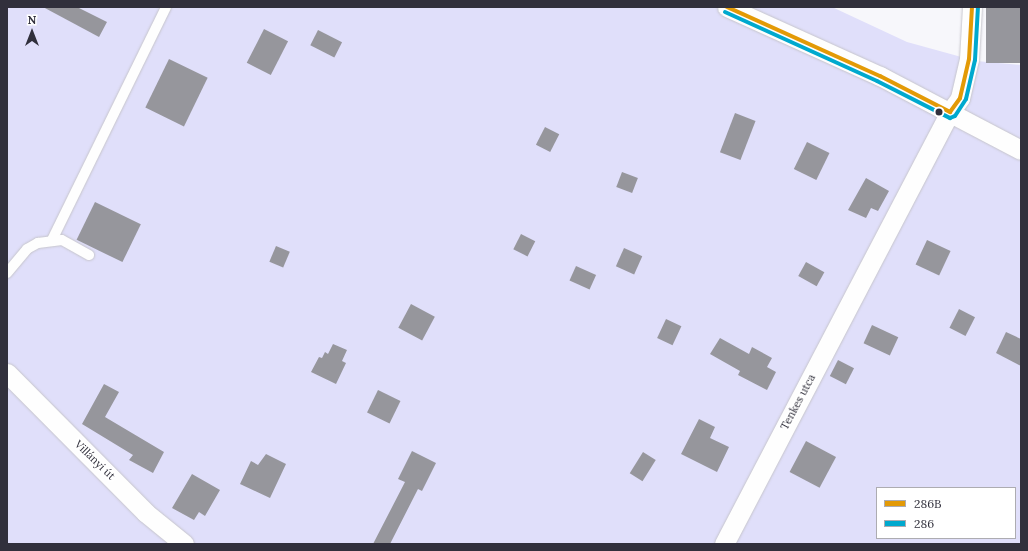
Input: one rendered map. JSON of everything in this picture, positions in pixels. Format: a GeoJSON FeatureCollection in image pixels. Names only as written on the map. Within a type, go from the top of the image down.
{"type":"FeatureCollection","features":[{"type":"Feature","properties":{"kind":"street"},"geometry":{"type":"LineString","coordinates":[[727,7],[880,76],[1021,150]]}},
{"type":"Feature","properties":{"kind":"street","name":"Tenkes utca"},"geometry":{"type":"LineString","coordinates":[[724,544],[950,112],[960,98],[969,59],[972,7]]}},
{"type":"Feature","properties":{"kind":"street","name":"Villányi út"},"geometry":{"type":"LineString","coordinates":[[7,373],[146,513],[184,544]]}},
{"type":"Feature","properties":{"kind":"lane"},"geometry":{"type":"LineString","coordinates":[[52,240],[166,7]]}},
{"type":"Feature","properties":{"kind":"lane"},"geometry":{"type":"LineString","coordinates":[[7,273],[27,249],[38,243],[52,240],[62,240],[89,255]]}},
{"type":"Feature","properties":{"kind":"shaded area"},"geometry":{"type":"Polygon","coordinates":[[[7,7],[832,7],[907,42],[976,61],[1021,65],[1021,544],[7,544],[7,7]]]}},
{"type":"Feature","properties":{"kind":"building"},"geometry":{"type":"Polygon","coordinates":[[[43,7],[77,7],[107,22],[99,37],[43,7]]]}},
{"type":"Feature","properties":{"kind":"building"},"geometry":{"type":"Polygon","coordinates":[[[986,7],[1021,7],[1021,63],[986,63],[986,7]]]}},
{"type":"Feature","properties":{"kind":"building"},"geometry":{"type":"Polygon","coordinates":[[[264,29],[288,41],[271,75],[247,63],[264,29]]]}},
{"type":"Feature","properties":{"kind":"building"},"geometry":{"type":"Polygon","coordinates":[[[318,30],[342,42],[334,57],[310,45],[318,30]]]}},
{"type":"Feature","properties":{"kind":"building"},"geometry":{"type":"Polygon","coordinates":[[[169,59],[208,78],[184,126],[145,108],[169,59]]]}},
{"type":"Feature","properties":{"kind":"building"},"geometry":{"type":"Polygon","coordinates":[[[735,113],[756,121],[740,160],[720,152],[735,113]]]}},
{"type":"Feature","properties":{"kind":"building"},"geometry":{"type":"Polygon","coordinates":[[[545,127],[559,134],[550,152],[536,145],[545,127]]]}},
{"type":"Feature","properties":{"kind":"building"},"geometry":{"type":"Polygon","coordinates":[[[807,142],[829,153],[816,180],[794,169],[807,142]]]}},
{"type":"Feature","properties":{"kind":"building"},"geometry":{"type":"Polygon","coordinates":[[[622,172],[638,178],[632,193],[616,187],[622,172]]]}},
{"type":"Feature","properties":{"kind":"building"},"geometry":{"type":"Polygon","coordinates":[[[866,178],[889,191],[878,211],[871,208],[866,218],[848,210],[866,178]]]}},
{"type":"Feature","properties":{"kind":"building"},"geometry":{"type":"Polygon","coordinates":[[[95,202],[141,224],[122,262],[77,240],[95,202]]]}},
{"type":"Feature","properties":{"kind":"building"},"geometry":{"type":"Polygon","coordinates":[[[521,234],[535,241],[528,256],[513,249],[521,234]]]}},
{"type":"Feature","properties":{"kind":"building"},"geometry":{"type":"Polygon","coordinates":[[[927,240],[951,251],[939,275],[916,264],[927,240]]]}},
{"type":"Feature","properties":{"kind":"building"},"geometry":{"type":"Polygon","coordinates":[[[276,246],[290,252],[283,268],[269,262],[276,246]]]}},
{"type":"Feature","properties":{"kind":"building"},"geometry":{"type":"Polygon","coordinates":[[[624,248],[642,256],[634,274],[616,266],[624,248]]]}},
{"type":"Feature","properties":{"kind":"building"},"geometry":{"type":"Polygon","coordinates":[[[806,262],[824,272],[817,286],[798,276],[806,262]]]}},
{"type":"Feature","properties":{"kind":"building"},"geometry":{"type":"Polygon","coordinates":[[[576,266],[596,275],[590,290],[569,281],[576,266]]]}},
{"type":"Feature","properties":{"kind":"building"},"geometry":{"type":"Polygon","coordinates":[[[411,304],[435,317],[422,341],[398,328],[411,304]]]}},
{"type":"Feature","properties":{"kind":"building"},"geometry":{"type":"Polygon","coordinates":[[[959,309],[975,317],[966,336],[949,328],[959,309]]]}},
{"type":"Feature","properties":{"kind":"building"},"geometry":{"type":"Polygon","coordinates":[[[666,319],[681,326],[673,345],[657,338],[666,319]]]}},
{"type":"Feature","properties":{"kind":"building"},"geometry":{"type":"Polygon","coordinates":[[[872,325],[898,337],[890,355],[864,343],[872,325]]]}},
{"type":"Feature","properties":{"kind":"building"},"geometry":{"type":"Polygon","coordinates":[[[1006,332],[1021,339],[1021,366],[996,353],[1006,332]]]}},
{"type":"Feature","properties":{"kind":"building"},"geometry":{"type":"Polygon","coordinates":[[[720,338],[749,354],[752,347],[772,358],[767,367],[776,372],[767,390],[738,375],[740,371],[710,354],[720,338]]]}},
{"type":"Feature","properties":{"kind":"building"},"geometry":{"type":"Polygon","coordinates":[[[333,344],[347,350],[342,361],[346,363],[336,384],[311,372],[319,357],[322,358],[325,352],[328,354],[333,344]]]}},
{"type":"Feature","properties":{"kind":"building"},"geometry":{"type":"Polygon","coordinates":[[[838,360],[854,368],[846,384],[830,376],[838,360]]]}},
{"type":"Feature","properties":{"kind":"building"},"geometry":{"type":"Polygon","coordinates":[[[104,384],[119,392],[105,417],[164,452],[153,473],[129,460],[133,455],[82,424],[104,384]]]}},
{"type":"Feature","properties":{"kind":"building"},"geometry":{"type":"Polygon","coordinates":[[[378,390],[400,401],[390,423],[367,412],[378,390]]]}},
{"type":"Feature","properties":{"kind":"building"},"geometry":{"type":"Polygon","coordinates":[[[699,419],[715,427],[710,438],[729,447],[717,472],[681,454],[699,419]]]}},
{"type":"Feature","properties":{"kind":"building"},"geometry":{"type":"Polygon","coordinates":[[[806,441],[836,457],[820,488],[790,472],[806,441]]]}},
{"type":"Feature","properties":{"kind":"building"},"geometry":{"type":"Polygon","coordinates":[[[412,451],[436,463],[422,491],[418,489],[390,544],[373,544],[405,482],[398,479],[412,451]]]}},
{"type":"Feature","properties":{"kind":"building"},"geometry":{"type":"Polygon","coordinates":[[[643,452],[656,460],[642,481],[630,473],[643,452]]]}},
{"type":"Feature","properties":{"kind":"building"},"geometry":{"type":"Polygon","coordinates":[[[266,454],[286,464],[270,498],[240,484],[251,461],[258,465],[266,454]]]}},
{"type":"Feature","properties":{"kind":"building"},"geometry":{"type":"Polygon","coordinates":[[[192,474],[220,490],[205,516],[199,512],[194,520],[172,508],[192,474]]]}},
{"type":"Feature","properties":{"kind":"transit line","name":"286B"},"geometry":{"type":"LineString","coordinates":[[727,7],[880,76],[950,112],[960,98],[969,59],[972,7]]}},
{"type":"Feature","properties":{"kind":"transit line","name":"286"},"geometry":{"type":"LineString","coordinates":[[725,12],[877,81],[950,118],[955,116],[966,99],[975,60],[978,7]]}}]}
